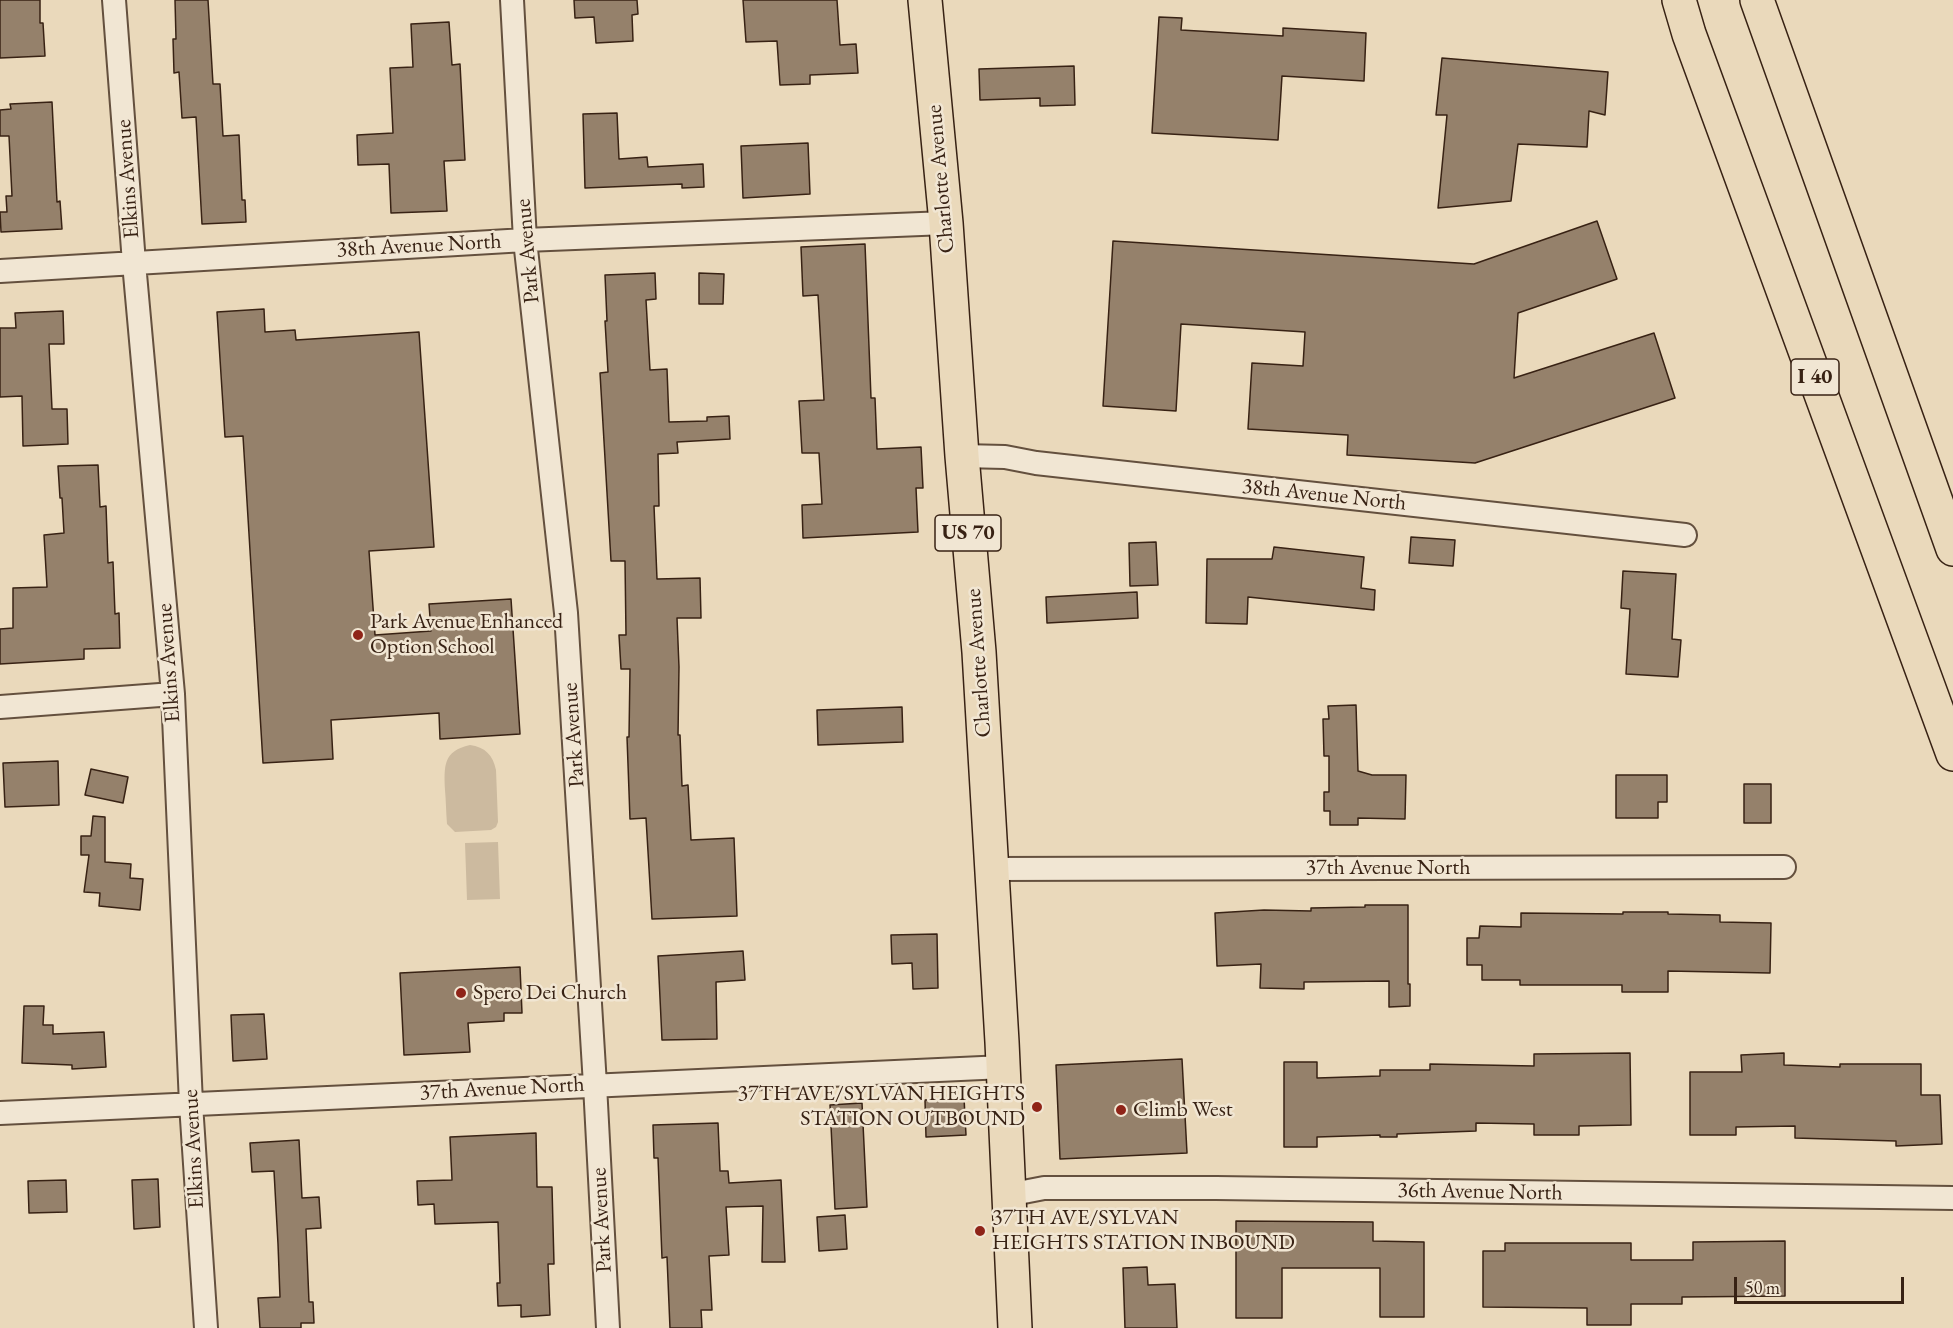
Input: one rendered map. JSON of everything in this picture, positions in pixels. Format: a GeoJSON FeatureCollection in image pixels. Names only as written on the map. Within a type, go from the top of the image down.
{"type":"FeatureCollection","features":[{"type":"Feature","properties":{"kind":"main road","name":"Charlotte Avenue"},"geometry":{"type":"LineString","coordinates":[[925,0],[946,223],[962,456],[979,652],[1004,1067],[1015,1328]]}},
{"type":"Feature","properties":{"kind":"main road","name":"I 40"},"geometry":{"type":"LineString","coordinates":[[1679,0],[1689,34],[1953,754]]}},
{"type":"Feature","properties":{"kind":"main road"},"geometry":{"type":"LineString","coordinates":[[1757,0],[1953,549]]}},
{"type":"Feature","properties":{"kind":"street","name":"Elkins Avenue"},"geometry":{"type":"LineString","coordinates":[[114,0],[134,263],[172,694],[191,1104],[206,1328]]}},
{"type":"Feature","properties":{"kind":"street","name":"Park Avenue"},"geometry":{"type":"LineString","coordinates":[[512,0],[525,240],[566,613],[608,1328]]}},
{"type":"Feature","properties":{"kind":"street","name":"38th Avenue North"},"geometry":{"type":"LineString","coordinates":[[0,271],[525,240],[946,223]]}},
{"type":"Feature","properties":{"kind":"street","name":"38th Avenue North"},"geometry":{"type":"LineString","coordinates":[[962,456],[1005,457],[1036,464],[1685,535]]}},
{"type":"Feature","properties":{"kind":"street"},"geometry":{"type":"LineString","coordinates":[[0,706],[172,694]]}},
{"type":"Feature","properties":{"kind":"street","name":"37th Avenue North"},"geometry":{"type":"LineString","coordinates":[[992,869],[1784,867]]}},
{"type":"Feature","properties":{"kind":"street","name":"37th Avenue North"},"geometry":{"type":"LineString","coordinates":[[0,1113],[1004,1067]]}},
{"type":"Feature","properties":{"kind":"street","name":"36th Avenue North"},"geometry":{"type":"LineString","coordinates":[[1008,1195],[1044,1188],[1170,1188],[1953,1198]]}},
{"type":"Feature","properties":{"kind":"shaded area"},"geometry":{"type":"Polygon","coordinates":[[[470,745],[484,750],[495,765],[498,822],[491,830],[455,832],[447,824],[445,767],[455,751],[470,745]]]}},
{"type":"Feature","properties":{"kind":"shaded area"},"geometry":{"type":"Polygon","coordinates":[[[498,842],[500,899],[467,900],[465,843],[498,842]]]}},
{"type":"Feature","properties":{"kind":"building"},"geometry":{"type":"Polygon","coordinates":[[[0,0],[40,0],[40,23],[43,23],[45,56],[0,58],[0,0]]]}},
{"type":"Feature","properties":{"kind":"building"},"geometry":{"type":"Polygon","coordinates":[[[175,0],[208,0],[213,84],[220,84],[223,136],[239,135],[242,200],[245,200],[246,222],[202,224],[196,117],[182,118],[179,72],[174,73],[175,0]]]}},
{"type":"Feature","properties":{"kind":"building"},"geometry":{"type":"Polygon","coordinates":[[[574,0],[637,0],[638,14],[632,15],[633,41],[596,43],[594,17],[575,18],[574,0]]]}},
{"type":"Feature","properties":{"kind":"building"},"geometry":{"type":"Polygon","coordinates":[[[743,0],[837,0],[840,45],[856,44],[858,73],[810,75],[810,84],[780,85],[777,41],[746,42],[743,0]]]}},
{"type":"Feature","properties":{"kind":"building"},"geometry":{"type":"Polygon","coordinates":[[[1159,17],[1182,18],[1181,30],[1283,36],[1283,28],[1366,33],[1364,81],[1282,76],[1278,140],[1152,133],[1159,17]]]}},
{"type":"Feature","properties":{"kind":"building"},"geometry":{"type":"Polygon","coordinates":[[[449,22],[452,65],[460,64],[465,160],[444,161],[447,211],[391,213],[389,164],[358,165],[357,135],[393,133],[390,68],[413,67],[411,24],[449,22]]]}},
{"type":"Feature","properties":{"kind":"building"},"geometry":{"type":"Polygon","coordinates":[[[1442,58],[1608,72],[1605,115],[1589,111],[1587,147],[1518,144],[1511,201],[1438,208],[1447,115],[1436,115],[1442,58]]]}},
{"type":"Feature","properties":{"kind":"building"},"geometry":{"type":"Polygon","coordinates":[[[1074,66],[1075,105],[1040,106],[1040,98],[980,100],[979,69],[1074,66]]]}},
{"type":"Feature","properties":{"kind":"building"},"geometry":{"type":"Polygon","coordinates":[[[52,102],[57,202],[60,201],[62,229],[1,232],[0,212],[7,212],[6,196],[12,196],[9,136],[0,136],[0,110],[11,109],[10,104],[52,102]]]}},
{"type":"Feature","properties":{"kind":"building"},"geometry":{"type":"Polygon","coordinates":[[[617,113],[619,159],[647,157],[648,167],[703,164],[704,187],[682,188],[682,184],[585,188],[583,114],[617,113]]]}},
{"type":"Feature","properties":{"kind":"building"},"geometry":{"type":"Polygon","coordinates":[[[808,143],[810,194],[743,198],[741,146],[808,143]]]}},
{"type":"Feature","properties":{"kind":"building"},"geometry":{"type":"Polygon","coordinates":[[[1597,221],[1617,279],[1518,313],[1514,378],[1654,333],[1675,398],[1475,463],[1347,455],[1348,435],[1248,429],[1252,363],[1303,366],[1305,332],[1181,324],[1176,411],[1103,406],[1113,241],[1474,264],[1597,221]]]}},
{"type":"Feature","properties":{"kind":"building"},"geometry":{"type":"Polygon","coordinates":[[[865,244],[871,398],[875,398],[877,449],[921,447],[923,488],[916,488],[918,532],[803,538],[802,505],[822,504],[819,453],[802,453],[799,401],[824,400],[818,295],[803,296],[801,247],[865,244]]]}},
{"type":"Feature","properties":{"kind":"building"},"geometry":{"type":"Polygon","coordinates":[[[655,273],[656,299],[646,300],[650,370],[667,369],[669,422],[707,421],[707,417],[729,416],[730,439],[677,442],[678,453],[658,454],[659,506],[654,506],[657,579],[700,578],[701,618],[677,618],[678,735],[680,735],[682,786],[688,785],[691,840],[734,838],[737,916],[652,919],[646,818],[630,819],[627,737],[629,737],[630,669],[621,669],[619,635],[626,635],[625,561],[611,561],[600,373],[608,372],[605,275],[655,273]]]}},
{"type":"Feature","properties":{"kind":"building"},"geometry":{"type":"Polygon","coordinates":[[[699,273],[724,274],[723,304],[699,304],[699,273]]]}},
{"type":"Feature","properties":{"kind":"building"},"geometry":{"type":"Polygon","coordinates":[[[264,309],[265,332],[295,330],[296,340],[419,332],[434,547],[369,551],[375,635],[431,631],[429,604],[511,599],[520,734],[440,739],[439,713],[331,720],[333,759],[263,763],[243,436],[225,437],[217,312],[264,309]]]}},
{"type":"Feature","properties":{"kind":"building"},"geometry":{"type":"Polygon","coordinates":[[[63,311],[64,344],[49,344],[52,409],[67,409],[68,444],[23,446],[22,396],[0,397],[0,328],[16,328],[15,313],[63,311]]]}},
{"type":"Feature","properties":{"kind":"building"},"geometry":{"type":"Polygon","coordinates":[[[98,465],[100,507],[106,506],[108,563],[113,562],[115,614],[119,613],[120,648],[84,649],[84,659],[0,664],[0,629],[13,628],[13,588],[47,587],[44,535],[64,533],[58,466],[98,465]]]}},
{"type":"Feature","properties":{"kind":"building"},"geometry":{"type":"Polygon","coordinates":[[[1411,537],[1455,540],[1453,566],[1409,563],[1411,537]]]}},
{"type":"Feature","properties":{"kind":"building"},"geometry":{"type":"Polygon","coordinates":[[[1156,542],[1158,585],[1130,586],[1129,543],[1156,542]]]}},
{"type":"Feature","properties":{"kind":"building"},"geometry":{"type":"Polygon","coordinates":[[[1274,547],[1364,557],[1361,588],[1375,590],[1374,610],[1248,597],[1247,624],[1206,623],[1207,559],[1272,559],[1274,547]]]}},
{"type":"Feature","properties":{"kind":"building"},"geometry":{"type":"Polygon","coordinates":[[[1623,571],[1676,574],[1672,639],[1681,640],[1678,677],[1626,674],[1630,609],[1621,608],[1623,571]]]}},
{"type":"Feature","properties":{"kind":"building"},"geometry":{"type":"Polygon","coordinates":[[[1137,592],[1138,618],[1047,623],[1046,597],[1137,592]]]}},
{"type":"Feature","properties":{"kind":"building"},"geometry":{"type":"Polygon","coordinates":[[[1356,705],[1358,771],[1372,775],[1406,775],[1405,819],[1358,818],[1358,825],[1330,825],[1330,811],[1324,811],[1324,792],[1329,792],[1329,756],[1324,756],[1323,719],[1329,719],[1328,706],[1356,705]]]}},
{"type":"Feature","properties":{"kind":"building"},"geometry":{"type":"Polygon","coordinates":[[[902,707],[903,742],[818,745],[817,710],[902,707]]]}},
{"type":"Feature","properties":{"kind":"building"},"geometry":{"type":"Polygon","coordinates":[[[58,761],[59,805],[5,807],[3,763],[58,761]]]}},
{"type":"Feature","properties":{"kind":"building"},"geometry":{"type":"Polygon","coordinates":[[[91,769],[128,777],[123,803],[85,795],[91,769]]]}},
{"type":"Feature","properties":{"kind":"building"},"geometry":{"type":"Polygon","coordinates":[[[1616,775],[1667,775],[1667,802],[1658,802],[1658,818],[1616,818],[1616,775]]]}},
{"type":"Feature","properties":{"kind":"building"},"geometry":{"type":"Polygon","coordinates":[[[1744,784],[1771,784],[1771,823],[1744,823],[1744,784]]]}},
{"type":"Feature","properties":{"kind":"building"},"geometry":{"type":"Polygon","coordinates":[[[93,816],[105,817],[105,862],[131,864],[130,878],[143,879],[140,910],[99,906],[100,893],[84,892],[89,855],[81,855],[81,836],[91,836],[93,816]]]}},
{"type":"Feature","properties":{"kind":"building"},"geometry":{"type":"Polygon","coordinates":[[[1365,905],[1408,905],[1410,1006],[1389,1007],[1389,981],[1304,982],[1304,989],[1260,988],[1261,964],[1217,966],[1215,913],[1264,910],[1311,911],[1311,908],[1365,907],[1365,905]]]}},
{"type":"Feature","properties":{"kind":"building"},"geometry":{"type":"Polygon","coordinates":[[[1623,912],[1720,915],[1720,922],[1771,923],[1770,973],[1668,971],[1668,992],[1622,992],[1622,985],[1520,985],[1520,980],[1482,980],[1482,965],[1467,965],[1467,938],[1479,938],[1480,926],[1521,927],[1521,913],[1623,914],[1623,912]]]}},
{"type":"Feature","properties":{"kind":"building"},"geometry":{"type":"Polygon","coordinates":[[[937,934],[938,988],[913,989],[912,963],[892,964],[891,935],[937,934]]]}},
{"type":"Feature","properties":{"kind":"building"},"geometry":{"type":"Polygon","coordinates":[[[743,951],[745,980],[716,982],[717,1039],[662,1040],[658,956],[743,951]]]}},
{"type":"Feature","properties":{"kind":"building","name":"Spero Dei Church"},"geometry":{"type":"Polygon","coordinates":[[[520,967],[522,1013],[504,1013],[504,1021],[468,1023],[470,1052],[404,1055],[400,973],[520,967]]]}},
{"type":"Feature","properties":{"kind":"building"},"geometry":{"type":"Polygon","coordinates":[[[24,1006],[44,1006],[43,1025],[53,1025],[53,1034],[104,1032],[106,1067],[72,1069],[72,1065],[22,1063],[24,1006]]]}},
{"type":"Feature","properties":{"kind":"building"},"geometry":{"type":"Polygon","coordinates":[[[264,1014],[267,1059],[233,1061],[231,1015],[264,1014]]]}},
{"type":"Feature","properties":{"kind":"building"},"geometry":{"type":"Polygon","coordinates":[[[1630,1053],[1631,1125],[1579,1126],[1579,1135],[1534,1135],[1534,1124],[1476,1123],[1476,1131],[1397,1134],[1397,1137],[1380,1137],[1380,1135],[1317,1137],[1317,1147],[1284,1147],[1284,1062],[1317,1062],[1317,1078],[1380,1076],[1380,1070],[1430,1070],[1430,1064],[1534,1066],[1534,1054],[1630,1053]]]}},
{"type":"Feature","properties":{"kind":"building"},"geometry":{"type":"Polygon","coordinates":[[[1784,1053],[1784,1065],[1840,1067],[1840,1064],[1921,1064],[1921,1095],[1940,1095],[1942,1144],[1896,1146],[1896,1141],[1795,1138],[1795,1126],[1736,1127],[1736,1135],[1690,1135],[1690,1072],[1742,1072],[1741,1055],[1784,1053]]]}},
{"type":"Feature","properties":{"kind":"building"},"geometry":{"type":"Polygon","coordinates":[[[1182,1059],[1187,1153],[1060,1159],[1056,1065],[1182,1059]]]}},
{"type":"Feature","properties":{"kind":"building"},"geometry":{"type":"Polygon","coordinates":[[[964,1098],[966,1135],[926,1137],[925,1100],[964,1098]]]}},
{"type":"Feature","properties":{"kind":"building"},"geometry":{"type":"Polygon","coordinates":[[[862,1103],[867,1207],[835,1209],[830,1105],[862,1103]]]}},
{"type":"Feature","properties":{"kind":"building"},"geometry":{"type":"Polygon","coordinates":[[[718,1123],[720,1171],[728,1171],[729,1183],[781,1180],[785,1262],[762,1262],[763,1206],[726,1207],[729,1255],[709,1256],[712,1310],[701,1310],[702,1328],[670,1328],[667,1257],[662,1258],[658,1158],[654,1158],[653,1125],[718,1123]]]}},
{"type":"Feature","properties":{"kind":"building"},"geometry":{"type":"Polygon","coordinates":[[[536,1133],[537,1187],[552,1187],[554,1264],[548,1264],[550,1315],[521,1317],[521,1305],[498,1306],[497,1283],[500,1283],[498,1222],[435,1224],[434,1204],[418,1205],[417,1181],[452,1180],[450,1137],[536,1133]]]}},
{"type":"Feature","properties":{"kind":"building"},"geometry":{"type":"Polygon","coordinates":[[[299,1140],[302,1198],[319,1197],[321,1228],[306,1229],[309,1302],[313,1302],[314,1323],[301,1323],[301,1328],[260,1328],[258,1298],[280,1297],[278,1244],[274,1171],[252,1172],[250,1143],[299,1140]]]}},
{"type":"Feature","properties":{"kind":"building"},"geometry":{"type":"Polygon","coordinates":[[[158,1179],[160,1227],[134,1229],[132,1180],[158,1179]]]}},
{"type":"Feature","properties":{"kind":"building"},"geometry":{"type":"Polygon","coordinates":[[[66,1180],[67,1212],[29,1213],[28,1181],[66,1180]]]}},
{"type":"Feature","properties":{"kind":"building"},"geometry":{"type":"Polygon","coordinates":[[[845,1215],[847,1249],[819,1251],[817,1217],[845,1215]]]}},
{"type":"Feature","properties":{"kind":"building"},"geometry":{"type":"Polygon","coordinates":[[[1236,1221],[1373,1222],[1373,1241],[1424,1242],[1424,1317],[1380,1317],[1380,1268],[1282,1268],[1282,1318],[1236,1318],[1236,1221]]]}},
{"type":"Feature","properties":{"kind":"building"},"geometry":{"type":"Polygon","coordinates":[[[1785,1241],[1785,1296],[1682,1297],[1682,1304],[1631,1304],[1631,1325],[1587,1325],[1587,1308],[1483,1307],[1483,1251],[1505,1251],[1505,1243],[1631,1243],[1631,1260],[1693,1260],[1693,1242],[1785,1241]]]}},
{"type":"Feature","properties":{"kind":"building"},"geometry":{"type":"Polygon","coordinates":[[[1147,1267],[1148,1285],[1175,1284],[1177,1328],[1125,1328],[1123,1268],[1147,1267]]]}},
{"type":"Feature","properties":{"kind":"place","name":"Park Avenue Enhanced Option School"},"geometry":{"type":"Point","coordinates":[358,635]}},
{"type":"Feature","properties":{"kind":"place","name":"Spero Dei Church"},"geometry":{"type":"Point","coordinates":[461,993]}},
{"type":"Feature","properties":{"kind":"place","name":"37TH AVE/SYLVAN HEIGHTS STATION OUTBOUND"},"geometry":{"type":"Point","coordinates":[1037,1107]}},
{"type":"Feature","properties":{"kind":"place","name":"Climb West"},"geometry":{"type":"Point","coordinates":[1121,1110]}},
{"type":"Feature","properties":{"kind":"place","name":"37TH AVE/SYLVAN HEIGHTS STATION INBOUND"},"geometry":{"type":"Point","coordinates":[980,1231]}}]}
